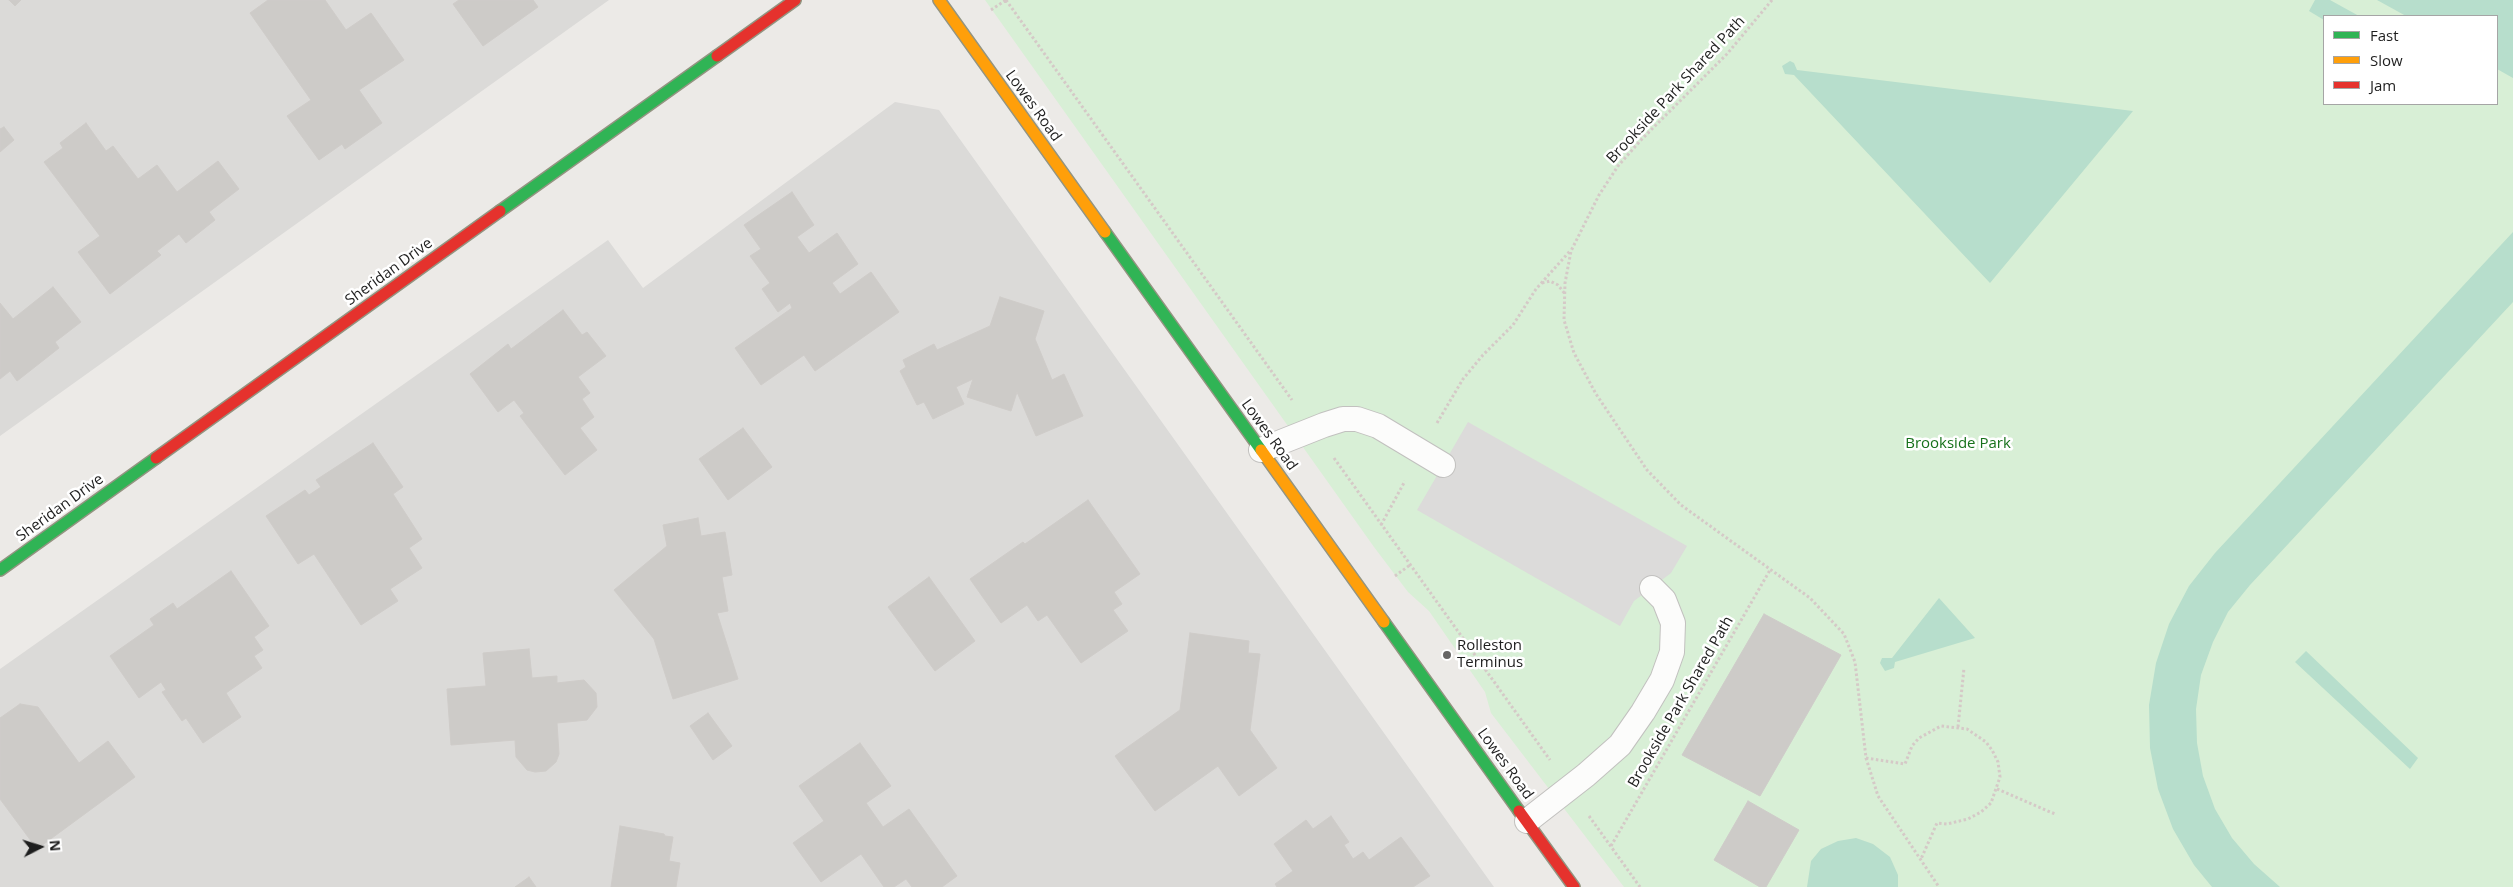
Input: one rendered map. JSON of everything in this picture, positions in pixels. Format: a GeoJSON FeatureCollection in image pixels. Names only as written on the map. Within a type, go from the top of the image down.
{"type":"FeatureCollection","features":[{"type":"Feature","properties":{"kind":"main road","name":"Sheridan Drive"},"geometry":{"type":"LineString","coordinates":[[0,570],[795,0]]}},
{"type":"Feature","properties":{"kind":"main road","name":"Lowes Road"},"geometry":{"type":"LineString","coordinates":[[939,0],[1574,887]]}},
{"type":"Feature","properties":{"kind":"lane"},"geometry":{"type":"LineString","coordinates":[[1262,450],[1324,424],[1350,419],[1364,420],[1378,426],[1443,465]]}},
{"type":"Feature","properties":{"kind":"lane"},"geometry":{"type":"LineString","coordinates":[[1527,821],[1586,775],[1620,745],[1662,680],[1672,652],[1673,623],[1664,600],[1652,588]]}},
{"type":"Feature","properties":{"kind":"path"},"geometry":{"type":"LineString","coordinates":[[990,11],[1006,0]]}},
{"type":"Feature","properties":{"kind":"path","name":"Brookside Park Shared Path"},"geometry":{"type":"LineString","coordinates":[[1381,525],[1463,379],[1483,355],[1513,325],[1542,284],[1571,251],[1599,195],[1618,166],[1726,54],[1772,0]]}},
{"type":"Feature","properties":{"kind":"path","name":"Brookside Park Shared Path"},"geometry":{"type":"LineString","coordinates":[[1571,251],[1565,294],[1564,320],[1574,353],[1619,431],[1647,470],[1680,505],[1810,598],[1844,634],[1855,662],[1866,758],[1878,796],[1939,887]]}},
{"type":"Feature","properties":{"kind":"path"},"geometry":{"type":"LineString","coordinates":[[1542,284],[1550,281],[1558,284],[1565,294]]}},
{"type":"Feature","properties":{"kind":"path"},"geometry":{"type":"LineString","coordinates":[[1392,578],[1410,565]]}},
{"type":"Feature","properties":{"kind":"path","name":"Brookside Park Shared Path"},"geometry":{"type":"LineString","coordinates":[[1611,846],[1770,570]]}},
{"type":"Feature","properties":{"kind":"path"},"geometry":{"type":"LineString","coordinates":[[1958,727],[1964,668]]}},
{"type":"Feature","properties":{"kind":"path"},"geometry":{"type":"LineString","coordinates":[[1866,758],[1905,764],[1912,746],[1927,732],[1941,726],[1958,727],[1978,735],[1992,750],[1998,762],[2000,777],[1991,803],[1981,812],[1968,819],[1947,824],[1937,823],[1921,859]]}},
{"type":"Feature","properties":{"kind":"path"},"geometry":{"type":"LineString","coordinates":[[1997,789],[2055,814]]}},
{"type":"Feature","properties":{"kind":"shaded area"},"geometry":{"type":"Polygon","coordinates":[[[0,0],[609,0],[0,436],[0,0]]]}},
{"type":"Feature","properties":{"kind":"shaded area"},"geometry":{"type":"Polygon","coordinates":[[[895,102],[939,110],[1494,887],[0,887],[0,669],[608,240],[643,288],[895,102]]]}},
{"type":"Feature","properties":{"kind":"shaded area"},"geometry":{"type":"Polygon","coordinates":[[[1468,422],[1687,546],[1671,573],[1634,601],[1620,626],[1417,510],[1468,422]]]}},
{"type":"Feature","properties":{"kind":"green space","name":"Brookside Park"},"geometry":{"type":"Polygon","coordinates":[[[985,0],[2513,0],[2513,887],[1624,887],[1491,713],[1485,692],[1429,611],[1408,592],[1374,547],[985,0]]]}},
{"type":"Feature","properties":{"kind":"green space"},"geometry":{"type":"Polygon","coordinates":[[[2315,0],[2330,0],[2357,15],[2323,15],[2323,19],[2309,11],[2315,0]]]}},
{"type":"Feature","properties":{"kind":"green space"},"geometry":{"type":"Polygon","coordinates":[[[2377,0],[2513,0],[2513,78],[2498,70],[2498,15],[2404,15],[2377,0]]]}},
{"type":"Feature","properties":{"kind":"green space"},"geometry":{"type":"Polygon","coordinates":[[[1790,61],[1794,63],[1797,70],[2133,111],[1990,283],[1794,75],[1785,74],[1782,66],[1790,61]]]}},
{"type":"Feature","properties":{"kind":"green space"},"geometry":{"type":"Polygon","coordinates":[[[2513,232],[2513,302],[2250,585],[2228,612],[2213,642],[2201,675],[2196,709],[2197,743],[2203,776],[2215,809],[2232,838],[2254,864],[2280,887],[2212,887],[2194,865],[2173,829],[2158,789],[2150,748],[2149,705],[2156,663],[2169,624],[2189,586],[2215,553],[2513,232]]]}},
{"type":"Feature","properties":{"kind":"green space"},"geometry":{"type":"Polygon","coordinates":[[[1939,598],[1975,638],[1895,662],[1894,668],[1885,671],[1880,663],[1882,658],[1892,658],[1939,598]]]}},
{"type":"Feature","properties":{"kind":"green space"},"geometry":{"type":"Polygon","coordinates":[[[2306,651],[2418,758],[2410,769],[2295,662],[2306,651]]]}},
{"type":"Feature","properties":{"kind":"green space"},"geometry":{"type":"Polygon","coordinates":[[[1856,838],[1873,844],[1890,857],[1898,875],[1898,887],[1807,887],[1811,861],[1821,849],[1838,841],[1856,838]]]}},
{"type":"Feature","properties":{"kind":"building"},"geometry":{"type":"Polygon","coordinates":[[[9,0],[21,0],[15,6],[9,0]]]}},
{"type":"Feature","properties":{"kind":"building"},"geometry":{"type":"Polygon","coordinates":[[[268,0],[325,0],[346,30],[371,13],[404,60],[359,90],[382,123],[345,149],[342,144],[319,160],[287,116],[311,100],[250,13],[268,0]]]}},
{"type":"Feature","properties":{"kind":"building"},"geometry":{"type":"Polygon","coordinates":[[[459,0],[533,0],[538,7],[483,46],[453,4],[459,0]]]}},
{"type":"Feature","properties":{"kind":"building"},"geometry":{"type":"Polygon","coordinates":[[[86,123],[106,151],[113,146],[138,179],[157,165],[177,192],[218,161],[239,189],[209,212],[215,220],[186,243],[179,234],[157,251],[161,255],[110,294],[78,252],[100,236],[44,162],[63,148],[60,143],[86,123]]]}},
{"type":"Feature","properties":{"kind":"building"},"geometry":{"type":"Polygon","coordinates":[[[4,127],[14,140],[0,152],[0,129],[4,127]]]}},
{"type":"Feature","properties":{"kind":"building"},"geometry":{"type":"Polygon","coordinates":[[[792,192],[814,225],[797,237],[809,253],[837,233],[858,264],[832,283],[840,294],[871,272],[899,312],[815,371],[804,355],[761,385],[735,348],[792,308],[790,303],[778,312],[762,289],[770,283],[750,256],[761,249],[744,225],[792,192]]]}},
{"type":"Feature","properties":{"kind":"building"},"geometry":{"type":"Polygon","coordinates":[[[53,287],[81,322],[55,342],[59,348],[17,381],[10,371],[0,379],[0,303],[13,319],[53,287]]]}},
{"type":"Feature","properties":{"kind":"building"},"geometry":{"type":"Polygon","coordinates":[[[1000,297],[1044,311],[1035,339],[1052,380],[1064,374],[1083,416],[1036,436],[1017,392],[1011,411],[967,397],[973,379],[956,387],[964,404],[933,419],[924,402],[917,405],[900,371],[906,367],[903,360],[934,344],[937,350],[990,326],[1000,297]]]}},
{"type":"Feature","properties":{"kind":"building"},"geometry":{"type":"Polygon","coordinates":[[[563,310],[582,335],[587,332],[606,356],[578,377],[590,393],[582,399],[594,417],[580,428],[597,450],[565,475],[520,416],[524,413],[514,400],[498,412],[470,374],[508,344],[511,349],[563,310]]]}},
{"type":"Feature","properties":{"kind":"building"},"geometry":{"type":"Polygon","coordinates":[[[743,428],[772,467],[728,500],[699,459],[743,428]]]}},
{"type":"Feature","properties":{"kind":"building"},"geometry":{"type":"Polygon","coordinates":[[[373,443],[403,487],[393,494],[422,539],[409,548],[422,568],[390,589],[398,601],[361,625],[314,554],[298,564],[266,516],[305,490],[309,495],[321,487],[316,480],[373,443]]]}},
{"type":"Feature","properties":{"kind":"building"},"geometry":{"type":"Polygon","coordinates":[[[1088,500],[1140,574],[1114,592],[1122,604],[1113,610],[1128,631],[1081,663],[1047,615],[1038,621],[1027,605],[1001,623],[970,579],[1023,542],[1025,544],[1088,500]]]}},
{"type":"Feature","properties":{"kind":"building"},"geometry":{"type":"Polygon","coordinates":[[[698,518],[701,536],[725,532],[732,575],[722,577],[728,611],[717,613],[738,679],[673,699],[654,639],[614,590],[667,546],[663,525],[698,518]]]}},
{"type":"Feature","properties":{"kind":"building"},"geometry":{"type":"Polygon","coordinates":[[[231,571],[269,626],[254,637],[263,650],[254,656],[262,668],[226,693],[241,717],[203,743],[186,718],[182,721],[162,692],[166,690],[161,682],[139,698],[110,656],[154,625],[150,619],[173,603],[177,609],[231,571]]]}},
{"type":"Feature","properties":{"kind":"building"},"geometry":{"type":"Polygon","coordinates":[[[929,577],[975,641],[935,671],[888,607],[929,577]]]}},
{"type":"Feature","properties":{"kind":"building"},"geometry":{"type":"Polygon","coordinates":[[[1764,614],[1841,655],[1760,796],[1682,755],[1764,614]]]}},
{"type":"Feature","properties":{"kind":"building"},"geometry":{"type":"Polygon","coordinates":[[[1190,633],[1249,641],[1248,653],[1260,654],[1250,730],[1277,768],[1239,796],[1218,766],[1155,811],[1115,756],[1180,710],[1190,633]]]}},
{"type":"Feature","properties":{"kind":"building"},"geometry":{"type":"Polygon","coordinates":[[[529,649],[532,678],[557,676],[557,683],[584,680],[596,693],[597,707],[587,720],[557,723],[559,754],[556,762],[546,771],[535,772],[527,770],[516,757],[515,740],[451,745],[447,689],[486,686],[483,653],[529,649]]]}},
{"type":"Feature","properties":{"kind":"building"},"geometry":{"type":"Polygon","coordinates":[[[20,704],[38,707],[79,763],[108,741],[135,777],[37,849],[0,799],[0,718],[20,704]]]}},
{"type":"Feature","properties":{"kind":"building"},"geometry":{"type":"Polygon","coordinates":[[[708,713],[732,746],[713,760],[690,726],[708,713]]]}},
{"type":"Feature","properties":{"kind":"building"},"geometry":{"type":"Polygon","coordinates":[[[860,743],[891,786],[866,803],[883,827],[909,809],[957,876],[942,887],[912,887],[906,879],[894,887],[884,887],[861,854],[821,882],[793,843],[824,821],[799,786],[860,743]]]}},
{"type":"Feature","properties":{"kind":"building"},"geometry":{"type":"Polygon","coordinates":[[[1748,801],[1799,830],[1766,887],[1760,887],[1714,860],[1748,801]]]}},
{"type":"Feature","properties":{"kind":"building"},"geometry":{"type":"Polygon","coordinates":[[[1331,816],[1349,842],[1344,845],[1353,859],[1363,852],[1369,860],[1401,837],[1430,876],[1413,887],[1277,887],[1275,884],[1293,871],[1274,844],[1306,820],[1313,829],[1331,816]]]}},
{"type":"Feature","properties":{"kind":"building"},"geometry":{"type":"Polygon","coordinates":[[[620,826],[673,837],[669,861],[680,863],[676,887],[611,887],[620,826]]]}},
{"type":"Feature","properties":{"kind":"building"},"geometry":{"type":"Polygon","coordinates":[[[529,877],[536,887],[515,887],[529,877]]]}},
{"type":"Feature","properties":{"kind":"traffic: fast"},"geometry":{"type":"LineString","coordinates":[[500,211],[717,56]]}},
{"type":"Feature","properties":{"kind":"traffic: fast"},"geometry":{"type":"LineString","coordinates":[[1105,232],[1261,450]]}},
{"type":"Feature","properties":{"kind":"traffic: fast"},"geometry":{"type":"LineString","coordinates":[[0,570],[156,458]]}},
{"type":"Feature","properties":{"kind":"traffic: fast"},"geometry":{"type":"LineString","coordinates":[[1384,622],[1519,811]]}},
{"type":"Feature","properties":{"kind":"traffic: slow"},"geometry":{"type":"LineString","coordinates":[[939,0],[1105,232]]}},
{"type":"Feature","properties":{"kind":"traffic: slow"},"geometry":{"type":"LineString","coordinates":[[1261,450],[1384,622]]}},
{"type":"Feature","properties":{"kind":"traffic: jam"},"geometry":{"type":"LineString","coordinates":[[717,56],[795,0]]}},
{"type":"Feature","properties":{"kind":"traffic: jam"},"geometry":{"type":"LineString","coordinates":[[156,458],[500,211]]}},
{"type":"Feature","properties":{"kind":"traffic: jam"},"geometry":{"type":"LineString","coordinates":[[1519,811],[1574,887]]}},
{"type":"Feature","properties":{"kind":"place","name":"Rolleston Terminus"},"geometry":{"type":"Point","coordinates":[1447,655]}}]}
